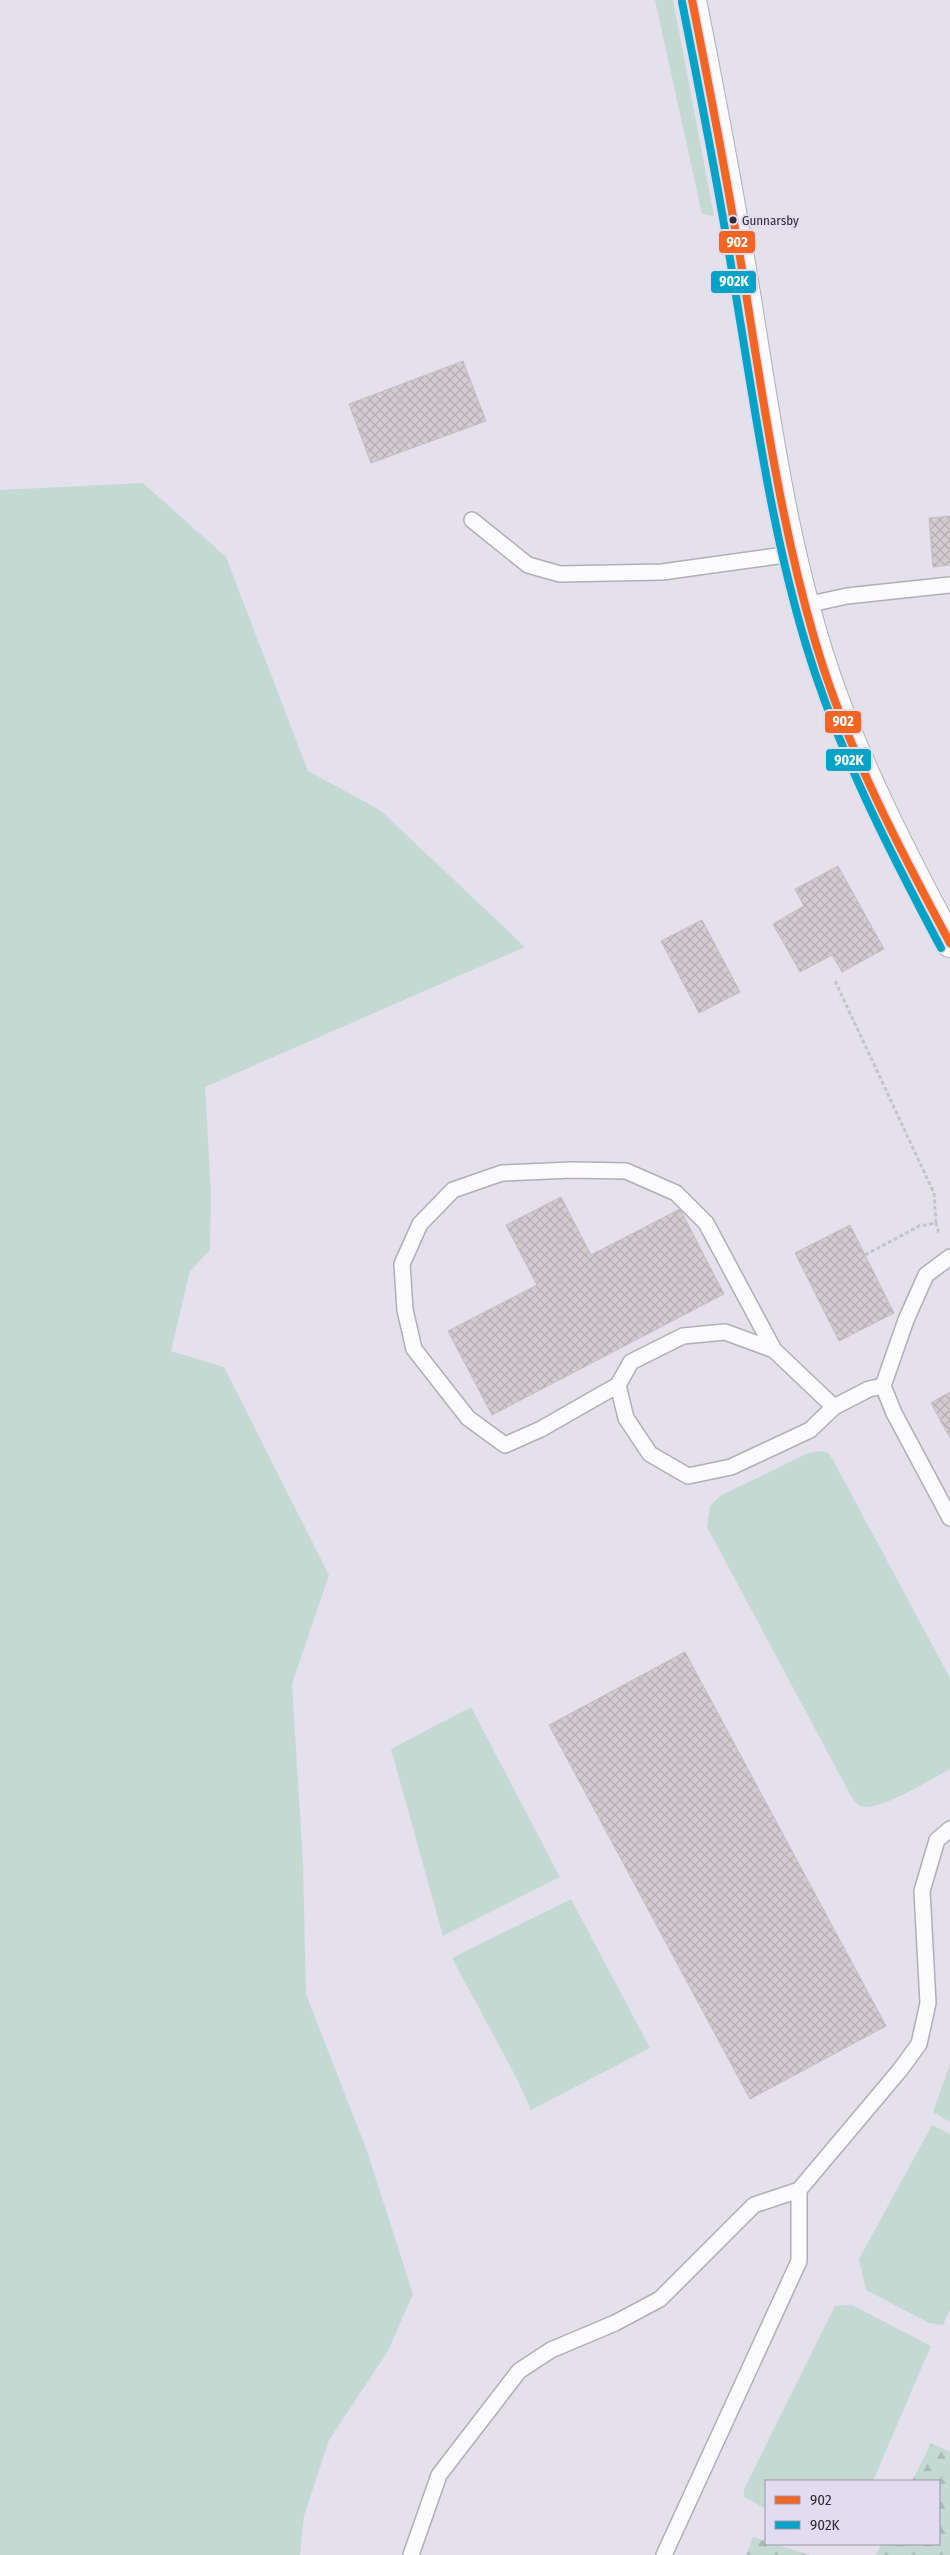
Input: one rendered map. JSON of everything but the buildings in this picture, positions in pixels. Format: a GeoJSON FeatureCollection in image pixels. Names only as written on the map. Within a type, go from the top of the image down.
{"type":"FeatureCollection","features":[{"type":"Feature","properties":{"kind":"street"},"geometry":{"type":"LineString","coordinates":[[692,0],[719,133],[774,469],[792,554],[832,692],[898,846],[950,943]]}},
{"type":"Feature","properties":{"kind":"lane"},"geometry":{"type":"LineString","coordinates":[[472,520],[528,565],[560,574],[662,572],[792,554]]}},
{"type":"Feature","properties":{"kind":"lane"},"geometry":{"type":"LineString","coordinates":[[806,605],[847,596],[950,585]]}},
{"type":"Feature","properties":{"kind":"lane"},"geometry":{"type":"LineString","coordinates":[[774,1350],[725,1332],[683,1336],[631,1362],[618,1385],[541,1429],[506,1445],[468,1418],[414,1350],[405,1310],[402,1264],[420,1224],[453,1190],[502,1173],[572,1170],[626,1171],[676,1193],[706,1223],[774,1350],[834,1407]]}},
{"type":"Feature","properties":{"kind":"lane"},"geometry":{"type":"LineString","coordinates":[[950,1257],[926,1275],[906,1320],[883,1386],[894,1413],[950,1518]]}},
{"type":"Feature","properties":{"kind":"lane"},"geometry":{"type":"LineString","coordinates":[[618,1385],[626,1418],[650,1454],[688,1476],[731,1467],[810,1430],[834,1407],[869,1389],[883,1386]]}},
{"type":"Feature","properties":{"kind":"lane"},"geometry":{"type":"LineString","coordinates":[[411,2555],[439,2475],[519,2371],[551,2350],[615,2323],[660,2299],[754,2205],[799,2190],[840,2144],[919,2044],[928,2003],[922,1890],[937,1840],[950,1829]]}},
{"type":"Feature","properties":{"kind":"lane"},"geometry":{"type":"LineString","coordinates":[[664,2555],[799,2262],[799,2190]]}},
{"type":"Feature","properties":{"kind":"path"},"geometry":{"type":"LineString","coordinates":[[836,981],[934,1193],[936,1223]]}},
{"type":"Feature","properties":{"kind":"path"},"geometry":{"type":"LineString","coordinates":[[865,1255],[919,1226]]}},
{"type":"Feature","properties":{"kind":"green space"},"geometry":{"type":"Polygon","coordinates":[[[655,0],[673,0],[714,216],[702,214],[655,0]]]}},
{"type":"Feature","properties":{"kind":"green space"},"geometry":{"type":"Polygon","coordinates":[[[143,483],[226,557],[308,771],[380,810],[525,947],[205,1087],[211,1192],[210,1250],[190,1271],[171,1351],[224,1367],[329,1575],[292,1684],[303,1863],[306,1994],[367,2151],[413,2294],[388,2351],[329,2440],[304,2516],[300,2555],[0,2555],[0,490],[143,483]]]}},
{"type":"Feature","properties":{"kind":"green space"},"geometry":{"type":"Polygon","coordinates":[[[819,1451],[828,1453],[833,1460],[950,1678],[950,1769],[904,1794],[878,1805],[867,1807],[858,1804],[851,1796],[707,1527],[710,1506],[720,1496],[808,1453],[819,1451]]]}},
{"type":"Feature","properties":{"kind":"green space"},"geometry":{"type":"Polygon","coordinates":[[[471,1707],[560,1877],[443,1936],[391,1749],[471,1707]]]}},
{"type":"Feature","properties":{"kind":"green space"},"geometry":{"type":"Polygon","coordinates":[[[571,1899],[650,2048],[531,2110],[516,2077],[452,1958],[571,1899]]]}},
{"type":"Feature","properties":{"kind":"green space"},"geometry":{"type":"Polygon","coordinates":[[[950,2064],[950,2122],[933,2112],[950,2064]]]}},
{"type":"Feature","properties":{"kind":"green space"},"geometry":{"type":"Polygon","coordinates":[[[932,2125],[950,2134],[950,2309],[943,2325],[929,2323],[866,2290],[859,2259],[932,2125]]]}},
{"type":"Feature","properties":{"kind":"green space"},"geometry":{"type":"Polygon","coordinates":[[[852,2305],[931,2346],[873,2480],[765,2480],[765,2508],[744,2497],[744,2489],[835,2306],[852,2305]]]}},
{"type":"Feature","properties":{"kind":"green space"},"geometry":{"type":"Polygon","coordinates":[[[931,2443],[950,2452],[950,2555],[876,2555],[881,2545],[940,2545],[940,2480],[912,2480],[931,2443]]]}},
{"type":"Feature","properties":{"kind":"green space"},"geometry":{"type":"Polygon","coordinates":[[[753,2537],[765,2541],[765,2545],[778,2545],[810,2555],[746,2555],[753,2537]]]}},
{"type":"Feature","properties":{"kind":"transit line","name":"902"},"geometry":{"type":"LineString","coordinates":[[692,0],[733,215],[774,465],[792,553],[815,641],[842,719],[858,758],[911,870],[950,943]]}},
{"type":"Feature","properties":{"kind":"transit line","name":"902K"},"geometry":{"type":"LineString","coordinates":[[682,2],[723,218],[773,513],[806,645],[833,723],[849,762],[902,874],[941,948]]}},
{"type":"Feature","properties":{"kind":"place","name":"Gunnarsby"},"geometry":{"type":"Point","coordinates":[733,220]}}]}
